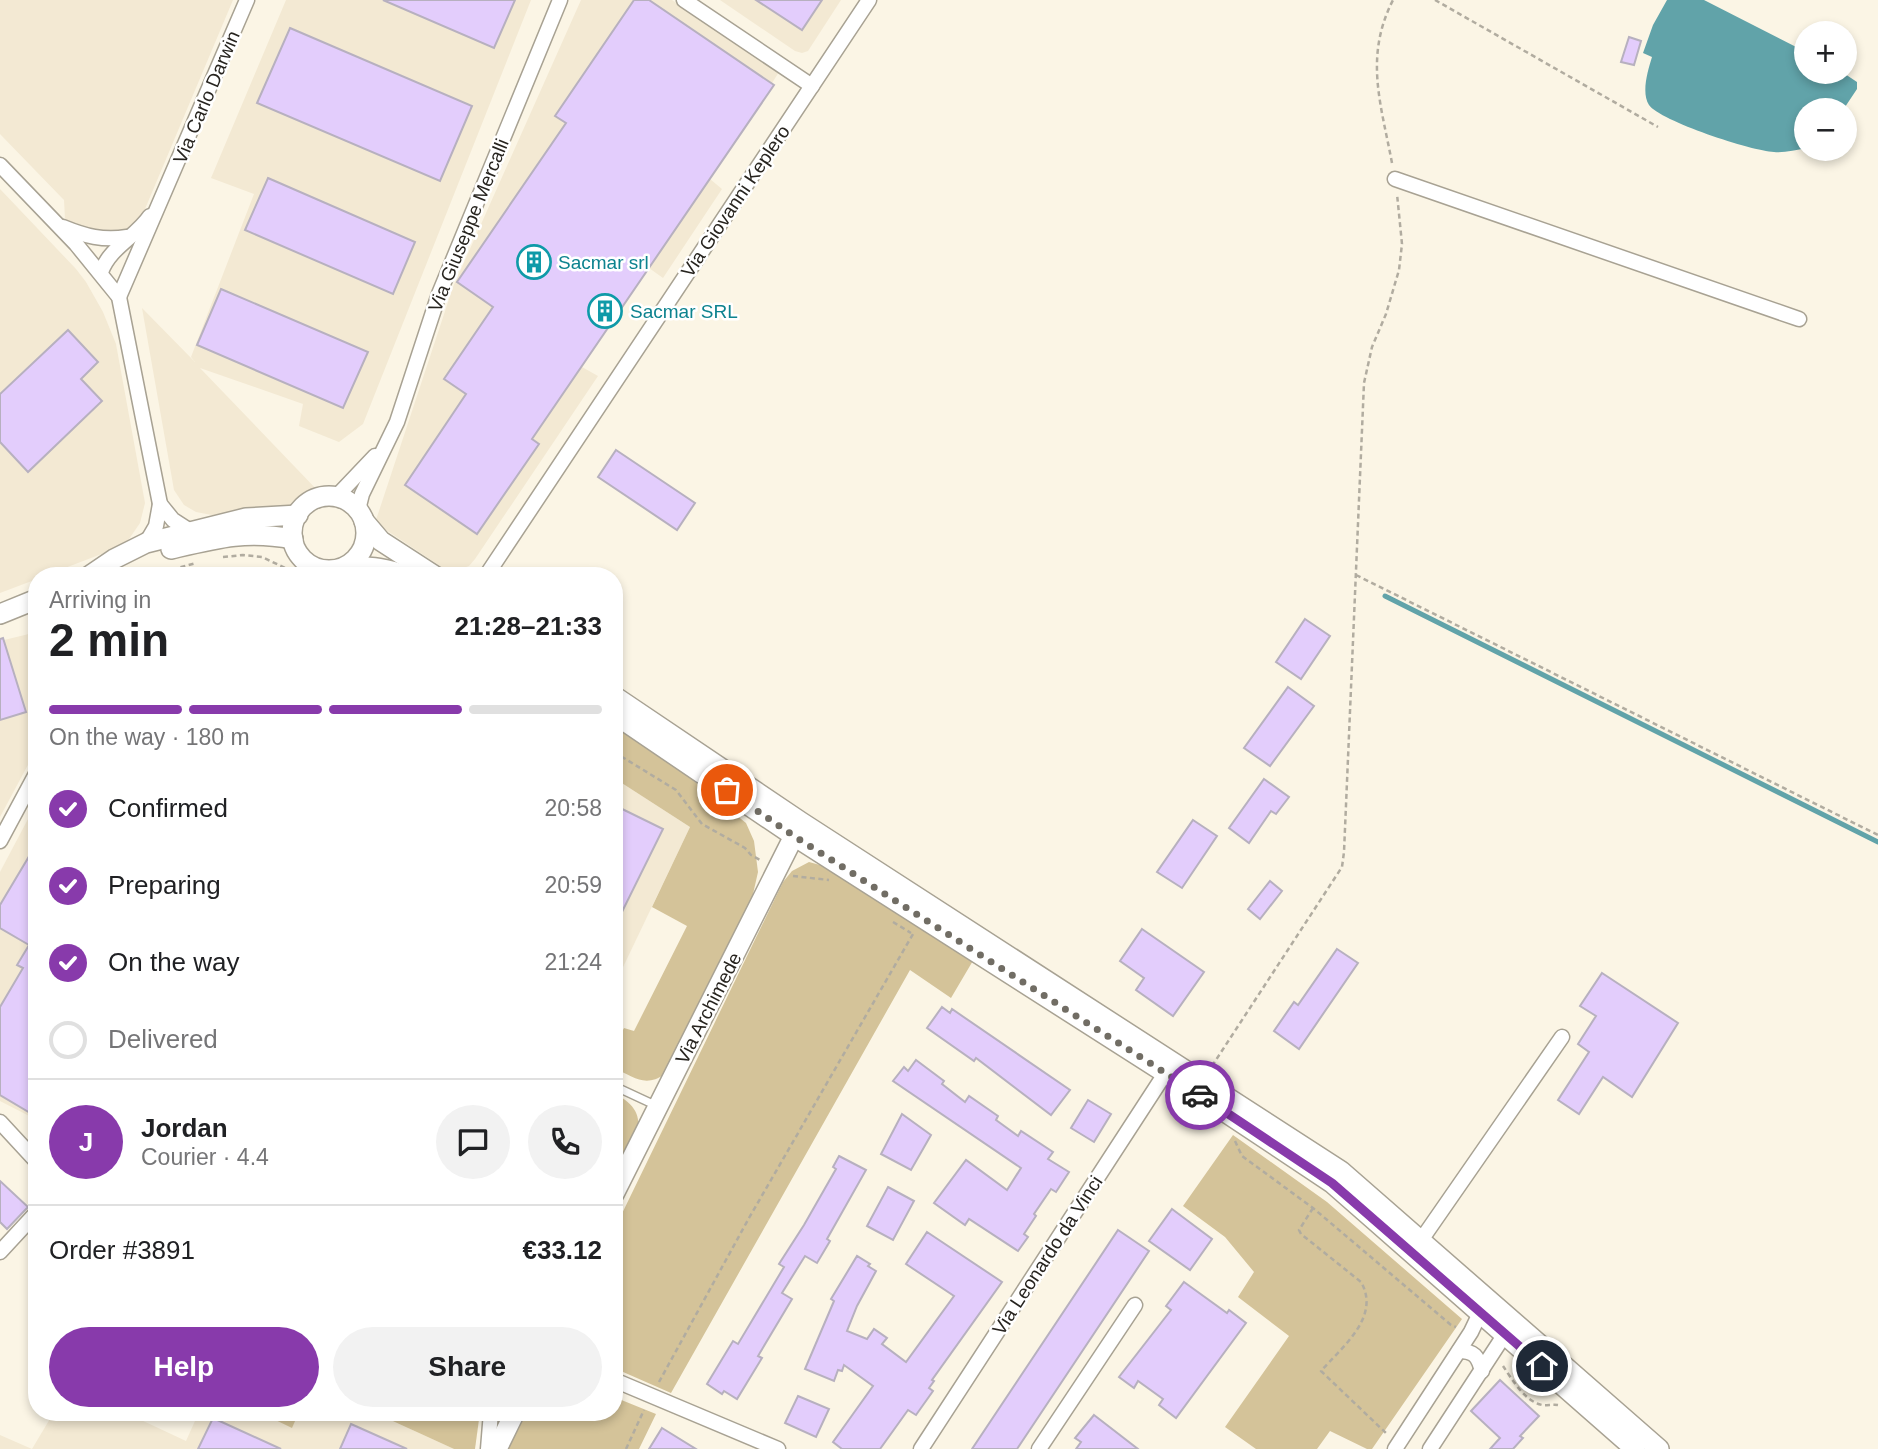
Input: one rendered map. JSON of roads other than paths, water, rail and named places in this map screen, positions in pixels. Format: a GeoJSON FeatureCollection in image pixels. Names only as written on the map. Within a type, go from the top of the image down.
{"type":"FeatureCollection","features":[{"type":"Feature","properties":{"kind":"street","name":"Via Carlo Darwin"},"geometry":{"type":"LineString","coordinates":[[119,297],[247,0]]}},
{"type":"Feature","properties":{"kind":"street","name":"Via Giuseppe Mercalli"},"geometry":{"type":"LineString","coordinates":[[361,516],[362,494],[381,450],[397,422],[439,294],[560,0]]}},
{"type":"Feature","properties":{"kind":"street"},"geometry":{"type":"LineString","coordinates":[[684,0],[812,86]]}},
{"type":"Feature","properties":{"kind":"street","name":"Via Giovanni Keplero"},"geometry":{"type":"LineString","coordinates":[[491,567],[869,0]]}},
{"type":"Feature","properties":{"kind":"street"},"geometry":{"type":"LineString","coordinates":[[0,165],[101,272],[119,297],[160,504],[156,526],[146,543]]}},
{"type":"Feature","properties":{"kind":"street"},"geometry":{"type":"LineString","coordinates":[[1395,179],[1799,318]]}},
{"type":"Feature","properties":{"kind":"street","name":"Via Carlo Darwin"},"geometry":{"type":"LineString","coordinates":[[101,272],[107,257],[145,224],[165,195]]}},
{"type":"Feature","properties":{"kind":"street"},"geometry":{"type":"LineString","coordinates":[[58,225],[88,237],[110,240],[132,236]]}},
{"type":"Feature","properties":{"kind":"street","name":"Via Giuseppe Mercalli"},"geometry":{"type":"LineString","coordinates":[[337,497],[381,450]]}},
{"type":"Feature","properties":{"kind":"street"},"geometry":{"type":"LineString","coordinates":[[313,567],[297,550],[293,540],[293,527],[298,515],[314,500],[337,497],[352,504],[382,541],[421,567]]}},
{"type":"Feature","properties":{"kind":"street"},"geometry":{"type":"LineString","coordinates":[[160,504],[173,520],[190,531]]}},
{"type":"Feature","properties":{"kind":"street"},"geometry":{"type":"LineString","coordinates":[[102,567],[146,543],[190,531],[246,518],[298,515]]}},
{"type":"Feature","properties":{"kind":"street"},"geometry":{"type":"LineString","coordinates":[[347,566],[355,559],[365,542],[361,516]]}},
{"type":"Feature","properties":{"kind":"street"},"geometry":{"type":"LineString","coordinates":[[117,567],[147,555],[226,536],[257,534],[293,540]]}},
{"type":"Feature","properties":{"kind":"street"},"geometry":{"type":"LineString","coordinates":[[347,566],[374,567]]}},
{"type":"Feature","properties":{"kind":"street"},"geometry":{"type":"LineString","coordinates":[[0,614],[28,603]]}},
{"type":"Feature","properties":{"kind":"street"},"geometry":{"type":"LineString","coordinates":[[623,703],[797,829]]}},
{"type":"Feature","properties":{"kind":"street"},"geometry":{"type":"LineString","coordinates":[[623,720],[1169,1067],[1417,1246],[1659,1449]]}},
{"type":"Feature","properties":{"kind":"street"},"geometry":{"type":"LineString","coordinates":[[0,841],[28,789]]}},
{"type":"Feature","properties":{"kind":"street","name":"Via Archimede"},"geometry":{"type":"LineString","coordinates":[[623,1176],[797,829]]}},
{"type":"Feature","properties":{"kind":"street"},"geometry":{"type":"LineString","coordinates":[[1417,1246],[1562,1037]]}},
{"type":"Feature","properties":{"kind":"street"},"geometry":{"type":"LineString","coordinates":[[1169,1067],[1203,1079],[1341,1171],[1505,1334],[1635,1449]]}},
{"type":"Feature","properties":{"kind":"street","name":"Via Leonardo da Vinci"},"geometry":{"type":"LineString","coordinates":[[920,1449],[1169,1067]]}},
{"type":"Feature","properties":{"kind":"street"},"geometry":{"type":"LineString","coordinates":[[0,1122],[28,1152]]}},
{"type":"Feature","properties":{"kind":"street"},"geometry":{"type":"LineString","coordinates":[[0,1252],[28,1222]]}},
{"type":"Feature","properties":{"kind":"street"},"geometry":{"type":"LineString","coordinates":[[1040,1449],[1135,1305]]}},
{"type":"Feature","properties":{"kind":"street"},"geometry":{"type":"LineString","coordinates":[[1396,1447],[1471,1332],[1481,1311]]}},
{"type":"Feature","properties":{"kind":"street"},"geometry":{"type":"LineString","coordinates":[[1430,1449],[1505,1334]]}},
{"type":"Feature","properties":{"kind":"street"},"geometry":{"type":"LineString","coordinates":[[1458,1351],[1469,1351],[1478,1356],[1482,1371]]}},
{"type":"Feature","properties":{"kind":"street"},"geometry":{"type":"LineString","coordinates":[[623,1384],[778,1449]]}},
{"type":"Feature","properties":{"kind":"street"},"geometry":{"type":"LineString","coordinates":[[488,1449],[490,1421]]}},
{"type":"Feature","properties":{"kind":"street"},"geometry":{"type":"LineString","coordinates":[[497,1449],[511,1421]]}},
{"type":"Feature","properties":{"kind":"lane"},"geometry":{"type":"LineString","coordinates":[[623,1090],[658,1107]]}},
{"type":"Feature","properties":{"kind":"water"},"geometry":{"type":"Polygon","coordinates":[[[1667,0],[1704,0],[1794,46],[1794,84],[1857,84],[1857,89],[1851,98],[1794,98],[1794,150],[1763,150],[1707,134],[1670,119],[1649,105],[1646,81],[1652,57],[1643,53],[1653,25],[1667,0]]]}},
{"type":"Feature","properties":{"kind":"waterway"},"geometry":{"type":"LineString","coordinates":[[1385,596],[1878,842]]}},
{"type":"Feature","properties":{"kind":"place","name":"Sacmar srl"},"geometry":{"type":"Point","coordinates":[534,262]}},
{"type":"Feature","properties":{"kind":"place","name":"Sacmar SRL"},"geometry":{"type":"Point","coordinates":[605,311]}}]}
